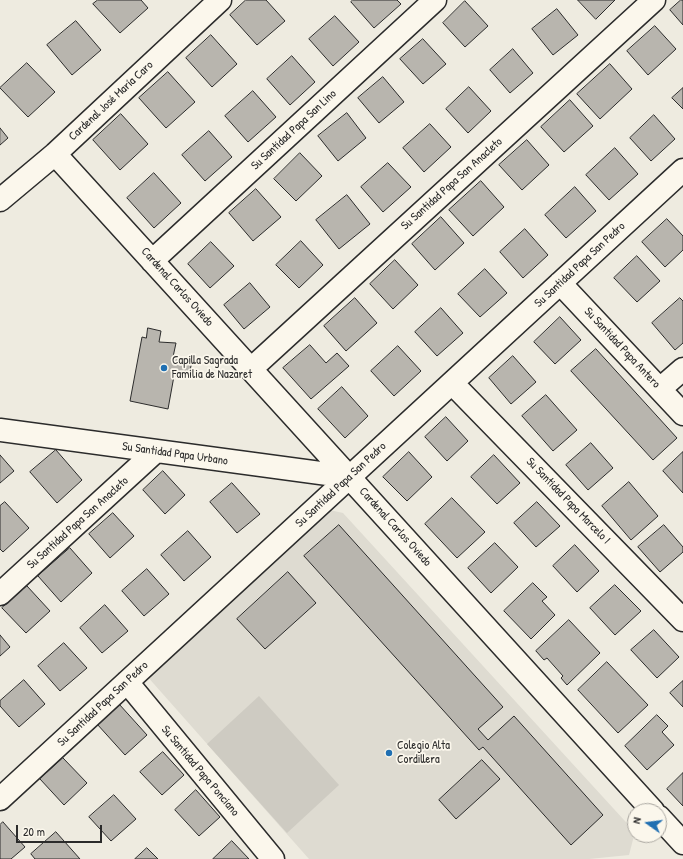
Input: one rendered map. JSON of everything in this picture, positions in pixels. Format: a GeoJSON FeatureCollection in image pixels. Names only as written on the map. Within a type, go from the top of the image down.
{"type":"FeatureCollection","features":[{"type":"Feature","properties":{"kind":"street","name":"Cardenal José María Caro"},"geometry":{"type":"LineString","coordinates":[[0,200],[55,154],[220,0]]}},
{"type":"Feature","properties":{"kind":"street","name":"Su Santidad Papa San Lino"},"geometry":{"type":"LineString","coordinates":[[152,261],[435,0]]}},
{"type":"Feature","properties":{"kind":"street","name":"Su Santidad Papa San Anacleto"},"geometry":{"type":"LineString","coordinates":[[251,369],[654,0]]}},
{"type":"Feature","properties":{"kind":"street","name":"Cardenal Carlos Oviedo"},"geometry":{"type":"LineString","coordinates":[[55,154],[647,803]]}},
{"type":"Feature","properties":{"kind":"street","name":"Su Santidad Papa San Pedro"},"geometry":{"type":"LineString","coordinates":[[0,799],[683,170]]}},
{"type":"Feature","properties":{"kind":"street","name":"Su Santidad Papa Antero"},"geometry":{"type":"LineString","coordinates":[[560,283],[683,414]]}},
{"type":"Feature","properties":{"kind":"street"},"geometry":{"type":"LineString","coordinates":[[660,390],[683,369]]}},
{"type":"Feature","properties":{"kind":"street","name":"Su Santidad Papa Marcelo I"},"geometry":{"type":"LineString","coordinates":[[452,383],[683,620]]}},
{"type":"Feature","properties":{"kind":"street","name":"Su Santidad Papa Urbano"},"geometry":{"type":"LineString","coordinates":[[0,430],[350,477]]}},
{"type":"Feature","properties":{"kind":"street","name":"Su Santidad Papa San Anacleto"},"geometry":{"type":"LineString","coordinates":[[0,594],[156,452]]}},
{"type":"Feature","properties":{"kind":"street","name":"Su Santidad Papa Ponciano"},"geometry":{"type":"LineString","coordinates":[[127,682],[273,859]]}},
{"type":"Feature","properties":{"kind":"street"},"geometry":{"type":"LineString","coordinates":[[667,826],[683,843]]}},
{"type":"Feature","properties":{"kind":"shaded area","name":"Colegio Alta Cordillera"},"geometry":{"type":"Polygon","coordinates":[[[325,509],[343,513],[627,823],[627,843],[632,843],[629,855],[589,859],[309,859],[146,675],[325,509]]]}},
{"type":"Feature","properties":{"kind":"shaded area"},"geometry":{"type":"Polygon","coordinates":[[[259,696],[339,785],[287,833],[207,744],[259,696]]]}},
{"type":"Feature","properties":{"kind":"building"},"geometry":{"type":"Polygon","coordinates":[[[98,0],[141,0],[148,8],[120,33],[93,4],[98,0]]]}},
{"type":"Feature","properties":{"kind":"building"},"geometry":{"type":"Polygon","coordinates":[[[246,0],[266,0],[285,21],[257,45],[230,15],[246,0]]]}},
{"type":"Feature","properties":{"kind":"building"},"geometry":{"type":"Polygon","coordinates":[[[353,0],[397,0],[401,4],[374,28],[351,2],[353,0]]]}},
{"type":"Feature","properties":{"kind":"building"},"geometry":{"type":"Polygon","coordinates":[[[578,0],[615,0],[596,19],[578,0]]]}},
{"type":"Feature","properties":{"kind":"building"},"geometry":{"type":"Polygon","coordinates":[[[681,0],[683,0],[683,25],[670,10],[681,0]]]}},
{"type":"Feature","properties":{"kind":"building"},"geometry":{"type":"Polygon","coordinates":[[[465,1],[488,26],[465,47],[443,23],[465,1]]]}},
{"type":"Feature","properties":{"kind":"building"},"geometry":{"type":"Polygon","coordinates":[[[557,9],[578,35],[553,55],[532,29],[557,9]]]}},
{"type":"Feature","properties":{"kind":"building"},"geometry":{"type":"Polygon","coordinates":[[[335,16],[359,42],[333,66],[309,39],[335,16]]]}},
{"type":"Feature","properties":{"kind":"building"},"geometry":{"type":"Polygon","coordinates":[[[76,21],[101,50],[72,75],[47,45],[76,21]]]}},
{"type":"Feature","properties":{"kind":"building"},"geometry":{"type":"Polygon","coordinates":[[[655,26],[676,49],[648,75],[627,51],[655,26]]]}},
{"type":"Feature","properties":{"kind":"building"},"geometry":{"type":"Polygon","coordinates":[[[211,35],[237,64],[212,87],[186,58],[211,35]]]}},
{"type":"Feature","properties":{"kind":"building"},"geometry":{"type":"Polygon","coordinates":[[[423,39],[446,64],[423,84],[400,59],[423,39]]]}},
{"type":"Feature","properties":{"kind":"building"},"geometry":{"type":"Polygon","coordinates":[[[513,49],[533,73],[510,93],[490,70],[513,49]]]}},
{"type":"Feature","properties":{"kind":"building"},"geometry":{"type":"Polygon","coordinates":[[[292,56],[315,82],[290,105],[267,79],[292,56]]]}},
{"type":"Feature","properties":{"kind":"building"},"geometry":{"type":"Polygon","coordinates":[[[27,63],[55,92],[28,117],[0,88],[27,63]]]}},
{"type":"Feature","properties":{"kind":"building"},"geometry":{"type":"Polygon","coordinates":[[[610,64],[632,89],[600,119],[577,94],[610,64]]]}},
{"type":"Feature","properties":{"kind":"building"},"geometry":{"type":"Polygon","coordinates":[[[168,72],[195,102],[166,128],[139,98],[168,72]]]}},
{"type":"Feature","properties":{"kind":"building"},"geometry":{"type":"Polygon","coordinates":[[[383,77],[404,102],[379,123],[358,98],[383,77]]]}},
{"type":"Feature","properties":{"kind":"building"},"geometry":{"type":"Polygon","coordinates":[[[469,87],[491,111],[468,133],[446,109],[469,87]]]}},
{"type":"Feature","properties":{"kind":"building"},"geometry":{"type":"Polygon","coordinates":[[[683,88],[683,109],[672,98],[683,88]]]}},
{"type":"Feature","properties":{"kind":"building"},"geometry":{"type":"Polygon","coordinates":[[[253,91],[276,117],[248,142],[225,116],[253,91]]]}},
{"type":"Feature","properties":{"kind":"building"},"geometry":{"type":"Polygon","coordinates":[[[570,100],[593,126],[564,152],[541,127],[570,100]]]}},
{"type":"Feature","properties":{"kind":"building"},"geometry":{"type":"Polygon","coordinates":[[[347,113],[366,138],[338,161],[318,136],[347,113]]]}},
{"type":"Feature","properties":{"kind":"building"},"geometry":{"type":"Polygon","coordinates":[[[121,114],[148,144],[120,170],[93,140],[121,114]]]}},
{"type":"Feature","properties":{"kind":"building"},"geometry":{"type":"Polygon","coordinates":[[[654,115],[675,139],[651,161],[630,138],[654,115]]]}},
{"type":"Feature","properties":{"kind":"building"},"geometry":{"type":"Polygon","coordinates":[[[430,124],[451,147],[424,172],[403,148],[430,124]]]}},
{"type":"Feature","properties":{"kind":"building"},"geometry":{"type":"Polygon","coordinates":[[[0,128],[8,138],[0,145],[0,128]]]}},
{"type":"Feature","properties":{"kind":"building"},"geometry":{"type":"Polygon","coordinates":[[[209,131],[232,157],[205,181],[182,155],[209,131]]]}},
{"type":"Feature","properties":{"kind":"building"},"geometry":{"type":"Polygon","coordinates":[[[527,140],[549,165],[522,190],[499,165],[527,140]]]}},
{"type":"Feature","properties":{"kind":"building"},"geometry":{"type":"Polygon","coordinates":[[[615,148],[638,174],[609,200],[586,175],[615,148]]]}},
{"type":"Feature","properties":{"kind":"building"},"geometry":{"type":"Polygon","coordinates":[[[300,153],[322,176],[296,201],[274,179],[300,153]]]}},
{"type":"Feature","properties":{"kind":"building"},"geometry":{"type":"Polygon","coordinates":[[[388,163],[411,187],[383,212],[361,187],[388,163]]]}},
{"type":"Feature","properties":{"kind":"building"},"geometry":{"type":"Polygon","coordinates":[[[154,173],[181,203],[154,228],[127,198],[154,173]]]}},
{"type":"Feature","properties":{"kind":"building"},"geometry":{"type":"Polygon","coordinates":[[[481,181],[504,207],[473,236],[449,210],[481,181]]]}},
{"type":"Feature","properties":{"kind":"building"},"geometry":{"type":"Polygon","coordinates":[[[575,187],[596,211],[566,238],[545,215],[575,187]]]}},
{"type":"Feature","properties":{"kind":"building"},"geometry":{"type":"Polygon","coordinates":[[[256,189],[281,217],[253,241],[229,213],[256,189]]]}},
{"type":"Feature","properties":{"kind":"building"},"geometry":{"type":"Polygon","coordinates":[[[347,195],[370,224],[339,249],[316,220],[347,195]]]}},
{"type":"Feature","properties":{"kind":"building"},"geometry":{"type":"Polygon","coordinates":[[[441,217],[464,243],[435,270],[412,244],[441,217]]]}},
{"type":"Feature","properties":{"kind":"building"},"geometry":{"type":"Polygon","coordinates":[[[667,219],[683,236],[683,250],[665,267],[642,242],[667,219]]]}},
{"type":"Feature","properties":{"kind":"building"},"geometry":{"type":"Polygon","coordinates":[[[525,229],[548,255],[523,278],[500,252],[525,229]]]}},
{"type":"Feature","properties":{"kind":"building"},"geometry":{"type":"Polygon","coordinates":[[[301,241],[323,265],[299,288],[276,265],[301,241]]]}},
{"type":"Feature","properties":{"kind":"building"},"geometry":{"type":"Polygon","coordinates":[[[211,242],[234,266],[210,288],[188,264],[211,242]]]}},
{"type":"Feature","properties":{"kind":"building"},"geometry":{"type":"Polygon","coordinates":[[[637,256],[660,281],[637,302],[614,278],[637,256]]]}},
{"type":"Feature","properties":{"kind":"building"},"geometry":{"type":"Polygon","coordinates":[[[395,260],[418,285],[393,309],[370,284],[395,260]]]}},
{"type":"Feature","properties":{"kind":"building"},"geometry":{"type":"Polygon","coordinates":[[[485,269],[507,293],[480,317],[458,294],[485,269]]]}},
{"type":"Feature","properties":{"kind":"building"},"geometry":{"type":"Polygon","coordinates":[[[250,283],[270,307],[244,329],[224,305],[250,283]]]}},
{"type":"Feature","properties":{"kind":"building"},"geometry":{"type":"Polygon","coordinates":[[[355,298],[377,323],[346,351],[324,326],[355,298]]]}},
{"type":"Feature","properties":{"kind":"building"},"geometry":{"type":"Polygon","coordinates":[[[680,298],[683,301],[683,343],[675,350],[652,323],[680,298]]]}},
{"type":"Feature","properties":{"kind":"building"},"geometry":{"type":"Polygon","coordinates":[[[441,308],[463,333],[437,356],[415,332],[441,308]]]}},
{"type":"Feature","properties":{"kind":"building"},"geometry":{"type":"Polygon","coordinates":[[[560,317],[581,340],[555,364],[534,342],[560,317]]]}},
{"type":"Feature","properties":{"kind":"building","name":"Capilla Sagrada Familia de Nazaret"},"geometry":{"type":"Polygon","coordinates":[[[148,328],[161,331],[159,342],[176,343],[173,357],[192,360],[189,377],[174,376],[168,409],[130,401],[142,337],[146,338],[148,328]]]}},
{"type":"Feature","properties":{"kind":"building"},"geometry":{"type":"Polygon","coordinates":[[[310,345],[326,363],[337,353],[349,366],[311,399],[283,368],[310,345]]]}},
{"type":"Feature","properties":{"kind":"building"},"geometry":{"type":"Polygon","coordinates":[[[398,346],[421,371],[394,396],[371,371],[398,346]]]}},
{"type":"Feature","properties":{"kind":"building"},"geometry":{"type":"Polygon","coordinates":[[[596,349],[677,438],[653,460],[571,371],[596,349]]]}},
{"type":"Feature","properties":{"kind":"building"},"geometry":{"type":"Polygon","coordinates":[[[513,356],[536,382],[511,404],[489,378],[513,356]]]}},
{"type":"Feature","properties":{"kind":"building"},"geometry":{"type":"Polygon","coordinates":[[[342,387],[368,416],[345,438],[318,409],[342,387]]]}},
{"type":"Feature","properties":{"kind":"building"},"geometry":{"type":"Polygon","coordinates":[[[546,395],[577,430],[553,451],[522,416],[546,395]]]}},
{"type":"Feature","properties":{"kind":"building"},"geometry":{"type":"Polygon","coordinates":[[[446,417],[468,441],[447,461],[425,437],[446,417]]]}},
{"type":"Feature","properties":{"kind":"building"},"geometry":{"type":"Polygon","coordinates":[[[591,443],[613,468],[588,490],[566,465],[591,443]]]}},
{"type":"Feature","properties":{"kind":"building"},"geometry":{"type":"Polygon","coordinates":[[[56,450],[82,480],[57,503],[30,472],[56,450]]]}},
{"type":"Feature","properties":{"kind":"building"},"geometry":{"type":"Polygon","coordinates":[[[409,452],[432,477],[407,501],[383,477],[409,452]]]}},
{"type":"Feature","properties":{"kind":"building"},"geometry":{"type":"Polygon","coordinates":[[[683,452],[683,493],[663,471],[683,452]]]}},
{"type":"Feature","properties":{"kind":"building"},"geometry":{"type":"Polygon","coordinates":[[[0,455],[14,471],[0,483],[0,455]]]}},
{"type":"Feature","properties":{"kind":"building"},"geometry":{"type":"Polygon","coordinates":[[[494,455],[520,483],[497,504],[471,477],[494,455]]]}},
{"type":"Feature","properties":{"kind":"building"},"geometry":{"type":"Polygon","coordinates":[[[163,471],[185,495],[165,514],[143,490],[163,471]]]}},
{"type":"Feature","properties":{"kind":"building"},"geometry":{"type":"Polygon","coordinates":[[[629,482],[658,516],[631,540],[602,506],[629,482]]]}},
{"type":"Feature","properties":{"kind":"building"},"geometry":{"type":"Polygon","coordinates":[[[232,483],[260,514],[237,533],[210,502],[232,483]]]}},
{"type":"Feature","properties":{"kind":"building"},"geometry":{"type":"Polygon","coordinates":[[[452,498],[485,532],[457,558],[425,524],[452,498]]]}},
{"type":"Feature","properties":{"kind":"building"},"geometry":{"type":"Polygon","coordinates":[[[5,502],[29,528],[3,552],[0,549],[0,506],[5,502]]]}},
{"type":"Feature","properties":{"kind":"building"},"geometry":{"type":"Polygon","coordinates":[[[537,502],[560,526],[536,547],[514,523],[537,502]]]}},
{"type":"Feature","properties":{"kind":"building"},"geometry":{"type":"Polygon","coordinates":[[[113,513],[134,536],[110,558],[89,534],[113,513]]]}},
{"type":"Feature","properties":{"kind":"building"},"geometry":{"type":"Polygon","coordinates":[[[339,525],[503,707],[478,729],[488,740],[514,716],[603,815],[571,845],[483,747],[479,750],[304,556],[339,525]]]}},
{"type":"Feature","properties":{"kind":"building"},"geometry":{"type":"Polygon","coordinates":[[[664,525],[683,547],[683,552],[660,572],[638,547],[664,525]]]}},
{"type":"Feature","properties":{"kind":"building"},"geometry":{"type":"Polygon","coordinates":[[[188,531],[211,557],[184,581],[161,555],[188,531]]]}},
{"type":"Feature","properties":{"kind":"building"},"geometry":{"type":"Polygon","coordinates":[[[495,543],[518,567],[491,593],[468,568],[495,543]]]}},
{"type":"Feature","properties":{"kind":"building"},"geometry":{"type":"Polygon","coordinates":[[[575,545],[599,571],[577,592],[553,566],[575,545]]]}},
{"type":"Feature","properties":{"kind":"building"},"geometry":{"type":"Polygon","coordinates":[[[70,548],[92,573],[61,602],[38,576],[70,548]]]}},
{"type":"Feature","properties":{"kind":"building"},"geometry":{"type":"Polygon","coordinates":[[[147,569],[169,594],[144,616],[122,591],[147,569]]]}},
{"type":"Feature","properties":{"kind":"building"},"geometry":{"type":"Polygon","coordinates":[[[288,572],[316,603],[265,649],[237,619],[288,572]]]}},
{"type":"Feature","properties":{"kind":"building"},"geometry":{"type":"Polygon","coordinates":[[[533,583],[547,597],[542,601],[555,615],[531,639],[504,611],[533,583]]]}},
{"type":"Feature","properties":{"kind":"building"},"geometry":{"type":"Polygon","coordinates":[[[615,585],[641,611],[615,635],[590,608],[615,585]]]}},
{"type":"Feature","properties":{"kind":"building"},"geometry":{"type":"Polygon","coordinates":[[[27,586],[50,611],[26,633],[2,608],[27,586]]]}},
{"type":"Feature","properties":{"kind":"building"},"geometry":{"type":"Polygon","coordinates":[[[105,605],[128,631],[102,653],[80,628],[105,605]]]}},
{"type":"Feature","properties":{"kind":"building"},"geometry":{"type":"Polygon","coordinates":[[[569,620],[600,653],[567,685],[561,678],[563,676],[547,658],[544,660],[536,651],[569,620]]]}},
{"type":"Feature","properties":{"kind":"building"},"geometry":{"type":"Polygon","coordinates":[[[654,630],[679,657],[657,678],[631,650],[654,630]]]}},
{"type":"Feature","properties":{"kind":"building"},"geometry":{"type":"Polygon","coordinates":[[[0,635],[10,647],[0,656],[0,635]]]}},
{"type":"Feature","properties":{"kind":"building"},"geometry":{"type":"Polygon","coordinates":[[[64,643],[87,668],[60,691],[38,666],[64,643]]]}},
{"type":"Feature","properties":{"kind":"building"},"geometry":{"type":"Polygon","coordinates":[[[607,662],[648,705],[618,733],[578,690],[607,662]]]}},
{"type":"Feature","properties":{"kind":"building"},"geometry":{"type":"Polygon","coordinates":[[[24,680],[45,704],[19,727],[0,706],[0,701],[24,680]]]}},
{"type":"Feature","properties":{"kind":"building"},"geometry":{"type":"Polygon","coordinates":[[[683,681],[683,707],[670,693],[683,681]]]}},
{"type":"Feature","properties":{"kind":"building"},"geometry":{"type":"Polygon","coordinates":[[[119,704],[147,735],[125,755],[97,724],[119,704]]]}},
{"type":"Feature","properties":{"kind":"building"},"geometry":{"type":"Polygon","coordinates":[[[657,715],[668,726],[662,732],[674,745],[647,770],[625,746],[657,715]]]}},
{"type":"Feature","properties":{"kind":"building"},"geometry":{"type":"Polygon","coordinates":[[[163,752],[184,775],[162,795],[140,772],[163,752]]]}},
{"type":"Feature","properties":{"kind":"building"},"geometry":{"type":"Polygon","coordinates":[[[63,758],[87,783],[64,805],[40,779],[63,758]]]}},
{"type":"Feature","properties":{"kind":"building"},"geometry":{"type":"Polygon","coordinates":[[[482,760],[500,779],[456,819],[439,800],[482,760]]]}},
{"type":"Feature","properties":{"kind":"building"},"geometry":{"type":"Polygon","coordinates":[[[683,773],[683,806],[667,789],[683,773]]]}},
{"type":"Feature","properties":{"kind":"building"},"geometry":{"type":"Polygon","coordinates":[[[196,790],[220,817],[199,836],[175,810],[196,790]]]}},
{"type":"Feature","properties":{"kind":"building"},"geometry":{"type":"Polygon","coordinates":[[[114,795],[136,819],[111,841],[89,817],[114,795]]]}},
{"type":"Feature","properties":{"kind":"building"},"geometry":{"type":"Polygon","coordinates":[[[3,822],[25,847],[11,859],[0,859],[0,825],[3,822]]]}},
{"type":"Feature","properties":{"kind":"building"},"geometry":{"type":"Polygon","coordinates":[[[56,832],[80,859],[35,859],[31,854],[56,832]]]}},
{"type":"Feature","properties":{"kind":"building"},"geometry":{"type":"Polygon","coordinates":[[[232,841],[249,859],[213,859],[232,841]]]}},
{"type":"Feature","properties":{"kind":"building"},"geometry":{"type":"Polygon","coordinates":[[[147,848],[158,859],[135,859],[147,848]]]}},
{"type":"Feature","properties":{"kind":"place","name":"Capilla Sagrada Familia de Nazaret"},"geometry":{"type":"Point","coordinates":[164,368]}},
{"type":"Feature","properties":{"kind":"place","name":"Colegio Alta Cordillera"},"geometry":{"type":"Point","coordinates":[389,753]}}]}
